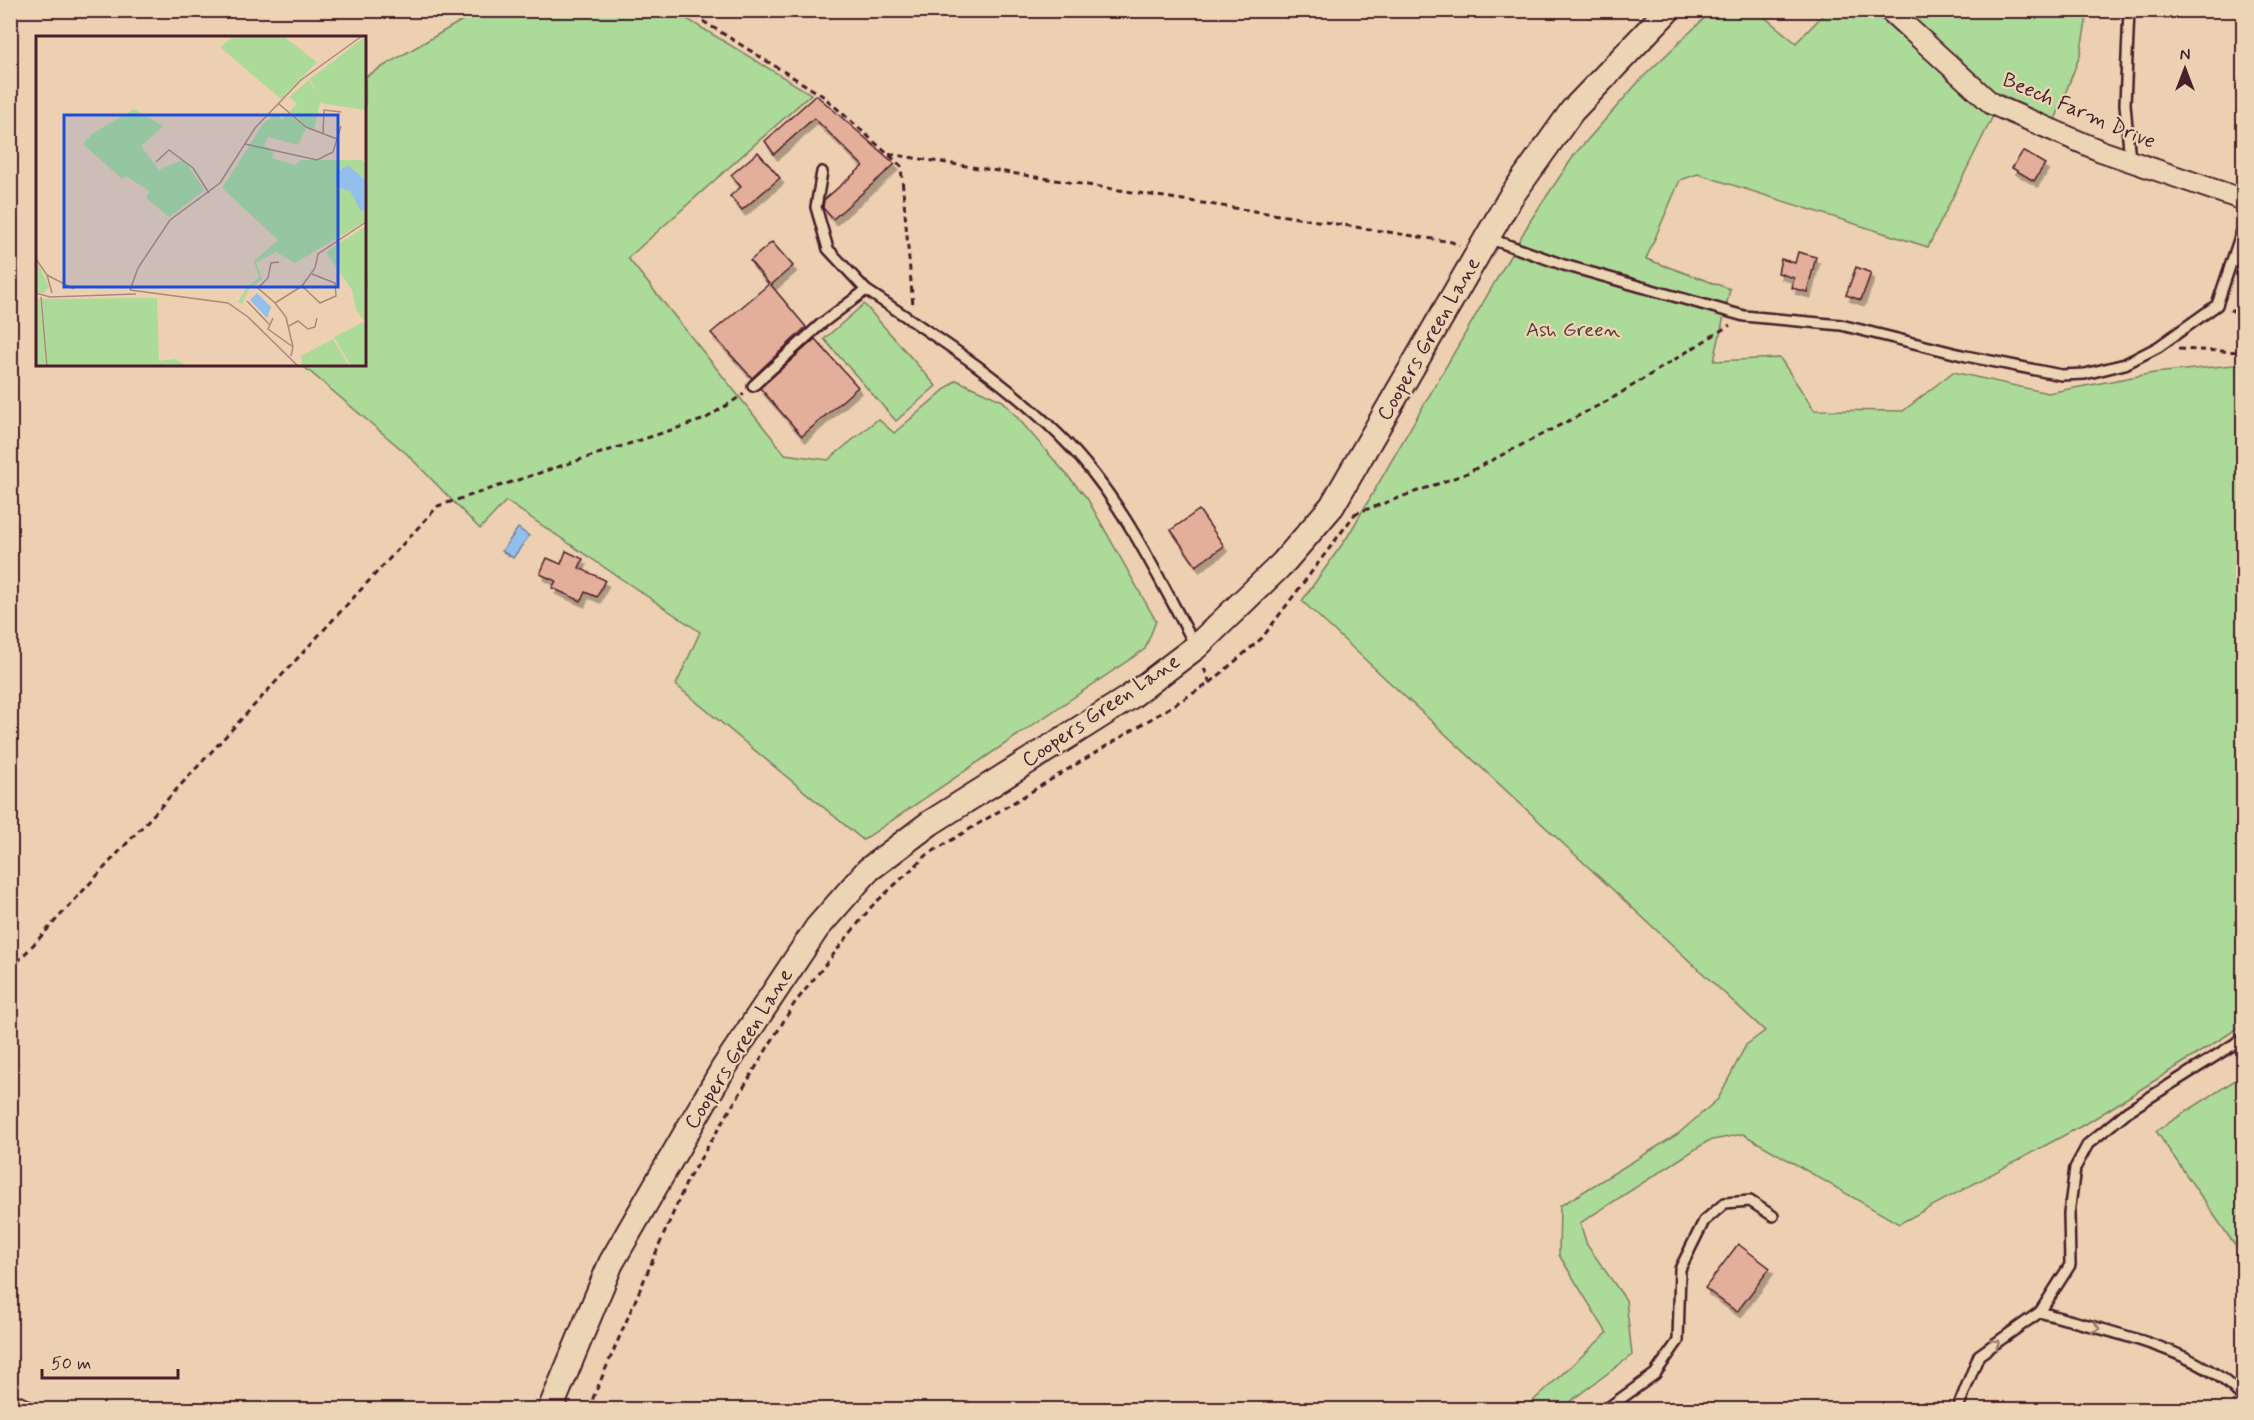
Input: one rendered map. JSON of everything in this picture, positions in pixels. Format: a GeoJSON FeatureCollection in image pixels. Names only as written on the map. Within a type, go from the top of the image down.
{"type":"FeatureCollection","features":[{"type":"Feature","properties":{"kind":"street","name":"Coopers Green Lane"},"geometry":{"type":"LineString","coordinates":[[550,1410],[611,1263],[723,1069],[817,928],[868,870],[930,823],[1130,697],[1196,647],[1283,563],[1332,506],[1510,198],[1572,111],[1668,10]]}},
{"type":"Feature","properties":{"kind":"street","name":"Beech Farm Drive"},"geometry":{"type":"LineString","coordinates":[[1888,10],[1992,104],[2130,161],[2244,200]]}},
{"type":"Feature","properties":{"kind":"street"},"geometry":{"type":"LineString","coordinates":[[10,1403],[25,1410]]}},
{"type":"Feature","properties":{"kind":"lane"},"geometry":{"type":"LineString","coordinates":[[2129,10],[2125,104],[2130,161]]}},
{"type":"Feature","properties":{"kind":"lane"},"geometry":{"type":"LineString","coordinates":[[822,172],[816,207],[828,249],[866,290],[910,319],[997,383],[1060,435],[1096,478],[1136,534],[1196,647]]}},
{"type":"Feature","properties":{"kind":"lane"},"geometry":{"type":"LineString","coordinates":[[1482,247],[1564,265],[1744,316],[1841,324],[1986,361],[2061,375],[2085,374],[2125,364],[2158,347],[2217,305],[2244,225]]}},
{"type":"Feature","properties":{"kind":"lane"},"geometry":{"type":"LineString","coordinates":[[753,386],[821,324],[866,290]]}},
{"type":"Feature","properties":{"kind":"lane"},"geometry":{"type":"LineString","coordinates":[[1956,1409],[1980,1355],[2040,1312],[2070,1264],[2069,1214],[2075,1168],[2088,1144],[2128,1111],[2244,1038]]}},
{"type":"Feature","properties":{"kind":"lane"},"geometry":{"type":"LineString","coordinates":[[1605,1410],[1655,1374],[1678,1341],[1680,1269],[1704,1221],[1725,1203],[1742,1201],[1750,1201],[1773,1216]]}},
{"type":"Feature","properties":{"kind":"lane"},"geometry":{"type":"LineString","coordinates":[[2040,1312],[2170,1350],[2232,1385],[2244,1400]]}},
{"type":"Feature","properties":{"kind":"path"},"geometry":{"type":"LineString","coordinates":[[685,10],[823,96],[901,166],[914,301],[910,319]]}},
{"type":"Feature","properties":{"kind":"path"},"geometry":{"type":"LineString","coordinates":[[889,154],[1482,247]]}},
{"type":"Feature","properties":{"kind":"path"},"geometry":{"type":"LineString","coordinates":[[592,1410],[593,1398],[687,1181],[794,1004],[872,906],[927,855],[1210,683],[1262,638],[1355,514],[1465,474],[1611,399],[1744,316]]}},
{"type":"Feature","properties":{"kind":"path"},"geometry":{"type":"LineString","coordinates":[[2158,347],[2244,352]]}},
{"type":"Feature","properties":{"kind":"path"},"geometry":{"type":"LineString","coordinates":[[10,970],[438,506],[705,420],[740,398],[753,386]]}},
{"type":"Feature","properties":{"kind":"path"},"geometry":{"type":"LineString","coordinates":[[1332,506],[1355,514]]}},
{"type":"Feature","properties":{"kind":"green space"},"geometry":{"type":"Polygon","coordinates":[[[478,11],[674,11],[811,94],[628,258],[785,454],[828,460],[878,419],[894,433],[956,380],[1003,401],[1087,498],[1156,621],[1145,649],[863,840],[676,685],[700,632],[506,501],[480,529],[407,454],[303,366],[366,366],[366,76],[478,11]]]}},
{"type":"Feature","properties":{"kind":"green space","name":"Ash Green"},"geometry":{"type":"Polygon","coordinates":[[[1712,11],[1757,11],[1796,43],[1827,11],[1872,11],[1993,116],[1928,247],[1698,174],[1680,180],[1646,259],[1730,289],[1714,361],[1780,358],[1814,410],[1903,411],[1953,372],[2048,393],[2154,373],[2243,364],[2243,1025],[2089,1122],[1899,1224],[1743,1134],[1708,1141],[1580,1223],[1587,1245],[1626,1300],[1632,1355],[1560,1409],[1524,1409],[1607,1333],[1559,1255],[1560,1206],[1678,1134],[1718,1099],[1746,1045],[1765,1031],[1302,601],[1348,536],[1532,218],[1575,154],[1641,79],[1712,11]]]}},
{"type":"Feature","properties":{"kind":"green space"},"geometry":{"type":"Polygon","coordinates":[[[1904,11],[2088,11],[2080,55],[2055,120],[1991,90],[1904,11]]]}},
{"type":"Feature","properties":{"kind":"green space"},"geometry":{"type":"Polygon","coordinates":[[[864,304],[936,386],[896,421],[824,339],[864,304]]]}},
{"type":"Feature","properties":{"kind":"green space"},"geometry":{"type":"Polygon","coordinates":[[[2243,1075],[2243,1257],[2156,1131],[2243,1075]]]}},
{"type":"Feature","properties":{"kind":"water"},"geometry":{"type":"Polygon","coordinates":[[[518,528],[529,536],[513,558],[502,551],[518,528]]]}},
{"type":"Feature","properties":{"kind":"building"},"geometry":{"type":"Polygon","coordinates":[[[816,95],[895,164],[833,219],[823,208],[824,200],[863,166],[814,118],[774,154],[765,141],[816,95]]]}},
{"type":"Feature","properties":{"kind":"building"},"geometry":{"type":"Polygon","coordinates":[[[2023,151],[2045,164],[2034,181],[2012,168],[2023,151]]]}},
{"type":"Feature","properties":{"kind":"building"},"geometry":{"type":"Polygon","coordinates":[[[758,152],[780,178],[742,210],[730,196],[741,187],[731,175],[758,152]]]}},
{"type":"Feature","properties":{"kind":"building"},"geometry":{"type":"Polygon","coordinates":[[[772,242],[793,266],[771,285],[806,327],[752,378],[711,333],[769,284],[750,261],[772,242]]]}},
{"type":"Feature","properties":{"kind":"building"},"geometry":{"type":"Polygon","coordinates":[[[1798,252],[1816,257],[1807,292],[1792,288],[1794,278],[1778,273],[1781,259],[1795,263],[1798,252]]]}},
{"type":"Feature","properties":{"kind":"building"},"geometry":{"type":"Polygon","coordinates":[[[1856,267],[1871,273],[1861,300],[1846,295],[1856,267]]]}},
{"type":"Feature","properties":{"kind":"building"},"geometry":{"type":"Polygon","coordinates":[[[815,339],[858,387],[802,436],[760,388],[815,339]]]}},
{"type":"Feature","properties":{"kind":"building"},"geometry":{"type":"Polygon","coordinates":[[[1199,510],[1224,546],[1196,566],[1171,530],[1199,510]]]}},
{"type":"Feature","properties":{"kind":"building"},"geometry":{"type":"Polygon","coordinates":[[[566,551],[583,559],[579,568],[605,580],[597,597],[585,592],[581,601],[552,588],[556,581],[540,574],[547,558],[561,564],[566,551]]]}},
{"type":"Feature","properties":{"kind":"building"},"geometry":{"type":"Polygon","coordinates":[[[1738,1244],[1770,1268],[1737,1312],[1705,1288],[1738,1244]]]}}]}
